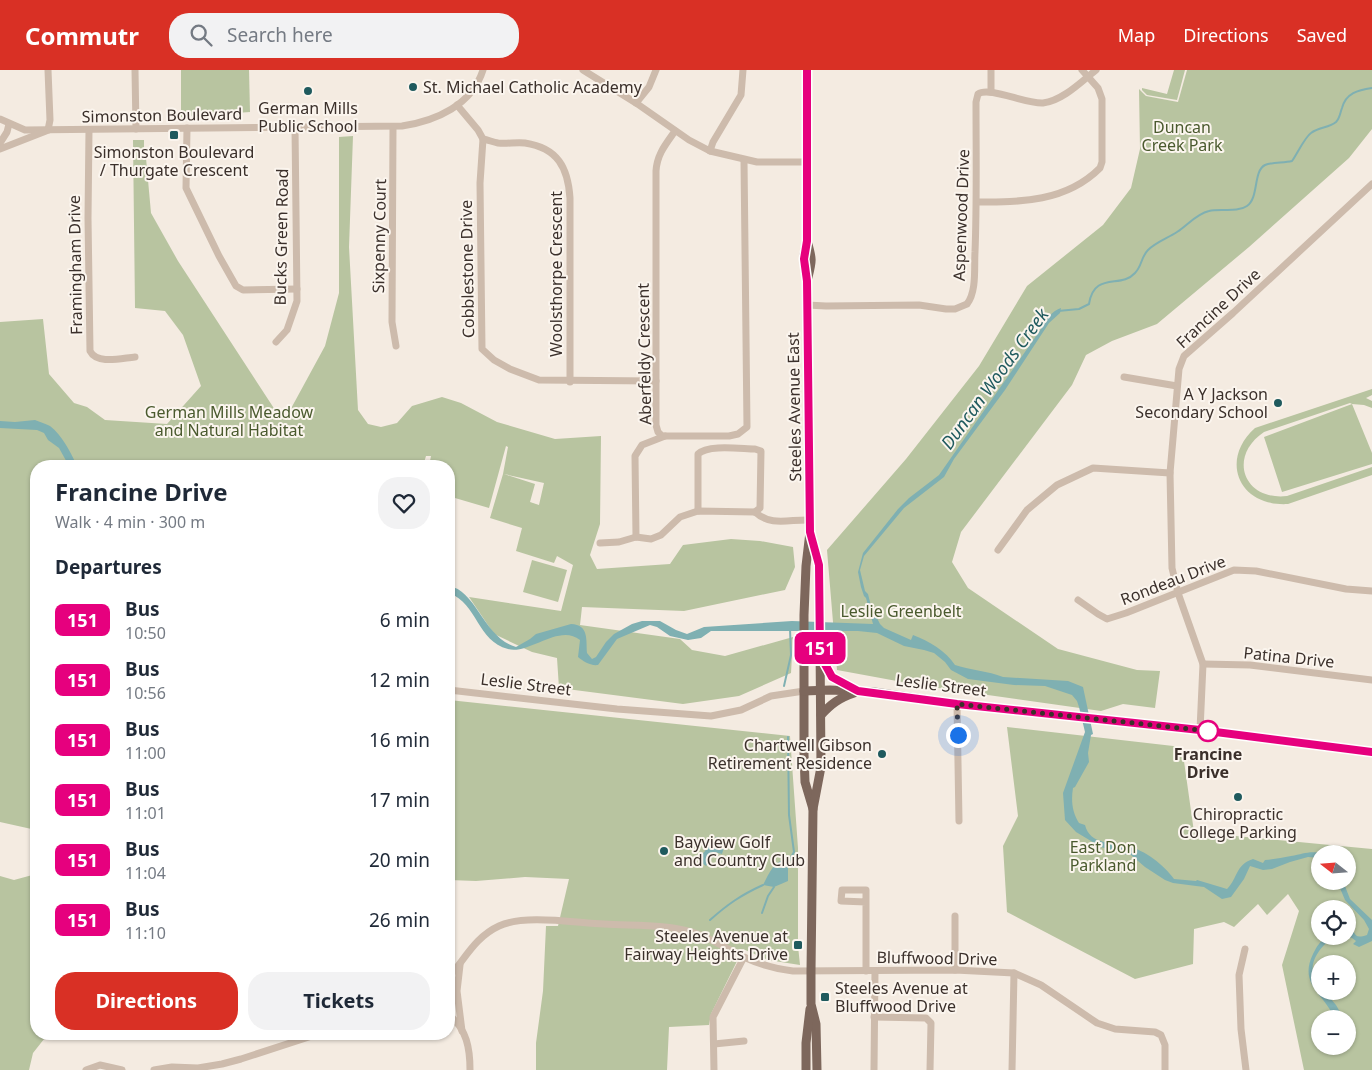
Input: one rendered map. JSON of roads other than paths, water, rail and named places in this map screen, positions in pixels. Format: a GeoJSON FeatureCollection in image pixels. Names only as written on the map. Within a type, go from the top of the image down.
{"type":"FeatureCollection","features":[{"type":"Feature","properties":{"kind":"main road","name":"Steeles Avenue East"},"geometry":{"type":"LineString","coordinates":[[807,70],[807,241],[812,256],[812,267],[807,281],[810,532],[806,566],[804,615],[804,691],[805,776],[813,809]]}},
{"type":"Feature","properties":{"kind":"main road","name":"Steeles Avenue East"},"geometry":{"type":"LineString","coordinates":[[806,1070],[806,1042],[811,1004],[813,809],[821,767],[819,565],[810,532]]}},
{"type":"Feature","properties":{"kind":"main road"},"geometry":{"type":"LineString","coordinates":[[820,655],[832,677],[858,691]]}},
{"type":"Feature","properties":{"kind":"main road","name":"Leslie Street"},"geometry":{"type":"LineString","coordinates":[[804,691],[858,691],[957,704],[1200,730],[1372,752]]}},
{"type":"Feature","properties":{"kind":"main road"},"geometry":{"type":"LineString","coordinates":[[821,715],[832,702],[858,691]]}},
{"type":"Feature","properties":{"kind":"main road","name":"Steeles Avenue East"},"geometry":{"type":"LineString","coordinates":[[811,1004],[816,1024],[817,1070]]}},
{"type":"Feature","properties":{"kind":"street"},"geometry":{"type":"LineString","coordinates":[[0,149],[48,130],[48,70]]}},
{"type":"Feature","properties":{"kind":"street"},"geometry":{"type":"LineString","coordinates":[[135,70],[136,129]]}},
{"type":"Feature","properties":{"kind":"street","name":"Simonston Boulevard"},"geometry":{"type":"LineString","coordinates":[[0,119],[25,130],[393,127],[415,124],[439,117],[468,96],[483,70]]}},
{"type":"Feature","properties":{"kind":"street"},"geometry":{"type":"LineString","coordinates":[[583,70],[710,152],[744,160],[807,162]]}},
{"type":"Feature","properties":{"kind":"street"},"geometry":{"type":"LineString","coordinates":[[636,104],[649,87],[656,70]]}},
{"type":"Feature","properties":{"kind":"street"},"geometry":{"type":"LineString","coordinates":[[710,152],[713,142],[741,95],[743,70]]}},
{"type":"Feature","properties":{"kind":"street"},"geometry":{"type":"LineString","coordinates":[[989,70],[991,92],[1024,101],[1044,103],[1055,100],[1096,70]]}},
{"type":"Feature","properties":{"kind":"street"},"geometry":{"type":"LineString","coordinates":[[977,202],[1042,199],[1070,188],[1100,168],[1102,162],[1102,99],[1098,88],[1082,70]]}},
{"type":"Feature","properties":{"kind":"street","name":"Aspenwood Drive"},"geometry":{"type":"LineString","coordinates":[[807,304],[826,306],[919,305],[955,309],[968,304],[972,295],[977,202],[976,99],[980,92],[991,92]]}},
{"type":"Feature","properties":{"kind":"street"},"geometry":{"type":"LineString","coordinates":[[457,105],[483,139]]}},
{"type":"Feature","properties":{"kind":"street"},"geometry":{"type":"LineString","coordinates":[[0,143],[7,132],[9,124]]}},
{"type":"Feature","properties":{"kind":"street","name":"Bucks Green Road"},"geometry":{"type":"LineString","coordinates":[[276,342],[287,330],[297,301],[295,127]]}},
{"type":"Feature","properties":{"kind":"street","name":"Sixpenny Court"},"geometry":{"type":"LineString","coordinates":[[393,127],[392,322],[396,346]]}},
{"type":"Feature","properties":{"kind":"street"},"geometry":{"type":"LineString","coordinates":[[188,128],[186,188],[219,256],[236,286],[243,290],[297,289]]}},
{"type":"Feature","properties":{"kind":"street","name":"Framingham Drive"},"geometry":{"type":"LineString","coordinates":[[90,130],[88,218],[90,351],[93,356],[99,359],[135,357]]}},
{"type":"Feature","properties":{"kind":"street","name":"Aberfeldy Crescent"},"geometry":{"type":"LineString","coordinates":[[675,131],[656,160],[656,425],[658,432],[662,436],[729,436],[744,431],[747,427],[744,160]]}},
{"type":"Feature","properties":{"kind":"street","name":"Woolsthorpe Crescent"},"geometry":{"type":"LineString","coordinates":[[483,139],[498,143],[530,144],[550,152],[564,167],[568,178],[570,198],[570,382]]}},
{"type":"Feature","properties":{"kind":"street","name":"Cobblestone Drive"},"geometry":{"type":"LineString","coordinates":[[483,139],[480,182],[482,349],[494,360],[530,378],[539,380],[570,382],[656,381]]}},
{"type":"Feature","properties":{"kind":"street","name":"Francine Drive"},"geometry":{"type":"LineString","coordinates":[[1200,730],[1203,664],[1178,593],[1172,568],[1170,473],[1179,369],[1184,356],[1372,184]]}},
{"type":"Feature","properties":{"kind":"street"},"geometry":{"type":"LineString","coordinates":[[1124,377],[1177,386]]}},
{"type":"Feature","properties":{"kind":"street"},"geometry":{"type":"LineString","coordinates":[[636,537],[635,456],[642,445],[665,436]]}},
{"type":"Feature","properties":{"kind":"street"},"geometry":{"type":"LineString","coordinates":[[600,543],[619,542],[636,537],[650,539],[661,535],[680,517],[698,511],[755,512],[760,508],[761,499],[761,451],[707,448],[698,454],[698,511]]}},
{"type":"Feature","properties":{"kind":"street"},"geometry":{"type":"LineString","coordinates":[[998,550],[1027,510],[1057,485],[1093,468],[1170,473]]}},
{"type":"Feature","properties":{"kind":"street"},"geometry":{"type":"LineString","coordinates":[[755,512],[760,517],[770,521],[810,520]]}},
{"type":"Feature","properties":{"kind":"street","name":"Rondeau Drive"},"geometry":{"type":"LineString","coordinates":[[1078,600],[1107,618],[1126,614],[1234,570],[1256,571],[1346,589],[1372,591]]}},
{"type":"Feature","properties":{"kind":"street","name":"Patina Drive"},"geometry":{"type":"LineString","coordinates":[[1203,664],[1250,665],[1372,680]]}},
{"type":"Feature","properties":{"kind":"street","name":"Leslie Street"},"geometry":{"type":"LineString","coordinates":[[455,691],[627,710],[711,716],[741,710],[771,696],[804,691]]}},
{"type":"Feature","properties":{"kind":"street"},"geometry":{"type":"LineString","coordinates":[[957,704],[959,821]]}},
{"type":"Feature","properties":{"kind":"street"},"geometry":{"type":"LineString","coordinates":[[866,902],[866,970]]}},
{"type":"Feature","properties":{"kind":"street"},"geometry":{"type":"LineString","coordinates":[[955,916],[955,970]]}},
{"type":"Feature","properties":{"kind":"street","name":"Bluffwood Drive"},"geometry":{"type":"LineString","coordinates":[[455,969],[477,941],[497,927],[506,923],[527,921],[629,925],[682,930],[721,944],[744,957],[777,969],[793,972],[866,970],[1000,971],[1014,973],[1041,985],[1097,1023],[1116,1029],[1155,1032],[1161,1035],[1165,1045],[1165,1070]]}},
{"type":"Feature","properties":{"kind":"street"},"geometry":{"type":"LineString","coordinates":[[1245,949],[1239,974],[1241,1029],[1246,1070]]}},
{"type":"Feature","properties":{"kind":"street"},"geometry":{"type":"LineString","coordinates":[[714,1070],[713,1017],[744,957]]}},
{"type":"Feature","properties":{"kind":"street"},"geometry":{"type":"LineString","coordinates":[[460,962],[457,991],[462,1031]]}},
{"type":"Feature","properties":{"kind":"street"},"geometry":{"type":"LineString","coordinates":[[874,1070],[875,970]]}},
{"type":"Feature","properties":{"kind":"street"},"geometry":{"type":"LineString","coordinates":[[1012,1070],[1014,973]]}},
{"type":"Feature","properties":{"kind":"street"},"geometry":{"type":"LineString","coordinates":[[874,1017],[926,1018],[931,1023],[930,1070]]}},
{"type":"Feature","properties":{"kind":"street"},"geometry":{"type":"LineString","coordinates":[[455,1022],[462,1031],[470,1049],[470,1070]]}},
{"type":"Feature","properties":{"kind":"street"},"geometry":{"type":"LineString","coordinates":[[154,1070],[172,1067],[198,1068],[222,1064],[300,1040]]}},
{"type":"Feature","properties":{"kind":"street"},"geometry":{"type":"LineString","coordinates":[[714,1044],[744,1041]]}},
{"type":"Feature","properties":{"kind":"street"},"geometry":{"type":"LineString","coordinates":[[86,1070],[100,1065],[122,1070]]}},
{"type":"Feature","properties":{"kind":"water"},"geometry":{"type":"Polygon","coordinates":[[[1061,308],[1060,313],[1049,323],[1005,390],[954,459],[944,477],[904,508],[864,556],[860,570],[865,591],[880,624],[884,628],[911,640],[913,635],[925,640],[942,651],[955,665],[1003,677],[1068,681],[1083,687],[1093,734],[1091,735],[1088,753],[1089,762],[1073,788],[1073,810],[1079,823],[1085,825],[1092,836],[1102,842],[1127,846],[1141,851],[1165,868],[1174,879],[1197,880],[1227,889],[1240,868],[1253,859],[1263,863],[1265,860],[1311,852],[1311,857],[1290,862],[1272,869],[1263,870],[1250,866],[1244,879],[1231,897],[1222,899],[1204,887],[1173,883],[1165,880],[1131,855],[1101,847],[1076,832],[1065,820],[1063,793],[1085,732],[1077,701],[1072,695],[1045,686],[1014,685],[968,679],[951,670],[934,653],[904,646],[877,633],[858,631],[711,631],[701,638],[688,640],[670,636],[657,627],[650,625],[617,639],[598,665],[592,665],[578,657],[580,640],[572,636],[554,637],[516,650],[498,645],[483,631],[466,605],[455,596],[455,588],[466,596],[496,634],[505,642],[516,647],[536,634],[571,624],[577,625],[584,630],[587,653],[592,659],[596,657],[614,634],[642,621],[660,621],[687,634],[704,627],[792,621],[873,624],[858,572],[863,553],[898,509],[939,475],[1052,313],[1061,308]]]}},
{"type":"Feature","properties":{"kind":"water"},"geometry":{"type":"Polygon","coordinates":[[[35,420],[50,426],[62,439],[74,460],[66,460],[59,448],[48,440],[44,433],[37,430],[0,428],[0,421],[35,420]]]}},
{"type":"Feature","properties":{"kind":"water"},"geometry":{"type":"Polygon","coordinates":[[[716,837],[727,838],[722,854],[715,852],[706,866],[698,860],[716,837]]]}},
{"type":"Feature","properties":{"kind":"water"},"geometry":{"type":"Polygon","coordinates":[[[784,860],[788,862],[788,881],[774,887],[763,885],[774,866],[784,860]]]}},
{"type":"Feature","properties":{"kind":"water"},"geometry":{"type":"Polygon","coordinates":[[[1341,890],[1346,890],[1351,900],[1345,900],[1341,890]]]}},
{"type":"Feature","properties":{"kind":"water"},"geometry":{"type":"Polygon","coordinates":[[[1356,905],[1372,920],[1372,941],[1359,947],[1355,945],[1356,935],[1359,937],[1367,935],[1369,929],[1356,912],[1356,905]]]}},
{"type":"Feature","properties":{"kind":"water"},"geometry":{"type":"Polygon","coordinates":[[[1324,945],[1317,955],[1313,955],[1314,951],[1317,946],[1324,945]]]}},
{"type":"Feature","properties":{"kind":"water"},"geometry":{"type":"Polygon","coordinates":[[[1311,959],[1311,982],[1309,974],[1311,959]]]}},
{"type":"Feature","properties":{"kind":"water"},"geometry":{"type":"Polygon","coordinates":[[[1323,1000],[1332,1000],[1339,1010],[1331,1010],[1323,1000]]]}},
{"type":"Feature","properties":{"kind":"waterway","name":"Duncan Woods Creek"},"geometry":{"type":"LineString","coordinates":[[1058,311],[1079,309],[1089,304],[1096,287],[1129,278],[1135,273],[1151,247],[1177,232],[1200,215],[1213,210],[1233,210],[1247,206],[1253,197],[1261,168],[1268,164],[1292,161],[1309,135],[1336,122],[1346,99],[1357,91],[1372,88]]}},
{"type":"Feature","properties":{"kind":"waterway"},"geometry":{"type":"LineString","coordinates":[[784,686],[791,655],[790,629]]}},
{"type":"Feature","properties":{"kind":"waterway"},"geometry":{"type":"LineString","coordinates":[[787,865],[794,852],[789,815],[788,737]]}},
{"type":"Feature","properties":{"kind":"waterway"},"geometry":{"type":"LineString","coordinates":[[710,920],[735,900],[763,885]]}},
{"type":"Feature","properties":{"kind":"waterway"},"geometry":{"type":"LineString","coordinates":[[762,913],[768,896],[774,887]]}},
{"type":"Feature","properties":{"kind":"place","name":"St. Michael Catholic Academy"},"geometry":{"type":"Point","coordinates":[413,87]}},
{"type":"Feature","properties":{"kind":"place","name":"German Mills Public School"},"geometry":{"type":"Point","coordinates":[308,91]}},
{"type":"Feature","properties":{"kind":"place","name":"Simonston Boulevard / Thurgate Crescent"},"geometry":{"type":"Point","coordinates":[174,135]}},
{"type":"Feature","properties":{"kind":"place","name":"A Y Jackson Secondary School"},"geometry":{"type":"Point","coordinates":[1278,403]}},
{"type":"Feature","properties":{"kind":"place","name":"Francine Drive"},"geometry":{"type":"Point","coordinates":[1208,731]}},
{"type":"Feature","properties":{"kind":"place","name":"Chartwell Gibson Retirement Residence"},"geometry":{"type":"Point","coordinates":[882,754]}},
{"type":"Feature","properties":{"kind":"place","name":"Chiropractic College Parking"},"geometry":{"type":"Point","coordinates":[1238,797]}},
{"type":"Feature","properties":{"kind":"place","name":"Bayview Golf and Country Club"},"geometry":{"type":"Point","coordinates":[664,851]}},
{"type":"Feature","properties":{"kind":"place","name":"Steeles Avenue at Fairway Heights Drive"},"geometry":{"type":"Point","coordinates":[798,945]}},
{"type":"Feature","properties":{"kind":"place","name":"Steeles Avenue at Bluffwood Drive"},"geometry":{"type":"Point","coordinates":[825,997]}},
{"type":"Feature","properties":{"kind":"park label","name":"Duncan Creek Park"},"geometry":{"type":"Point","coordinates":[1182,136]}},
{"type":"Feature","properties":{"kind":"park label","name":"German Mills Meadow and Natural Habitat"},"geometry":{"type":"Point","coordinates":[229,421]}},
{"type":"Feature","properties":{"kind":"park label","name":"Leslie Greenbelt"},"geometry":{"type":"Point","coordinates":[901,611]}},
{"type":"Feature","properties":{"kind":"park label","name":"East Don Parkland"},"geometry":{"type":"Point","coordinates":[1103,856]}}]}
